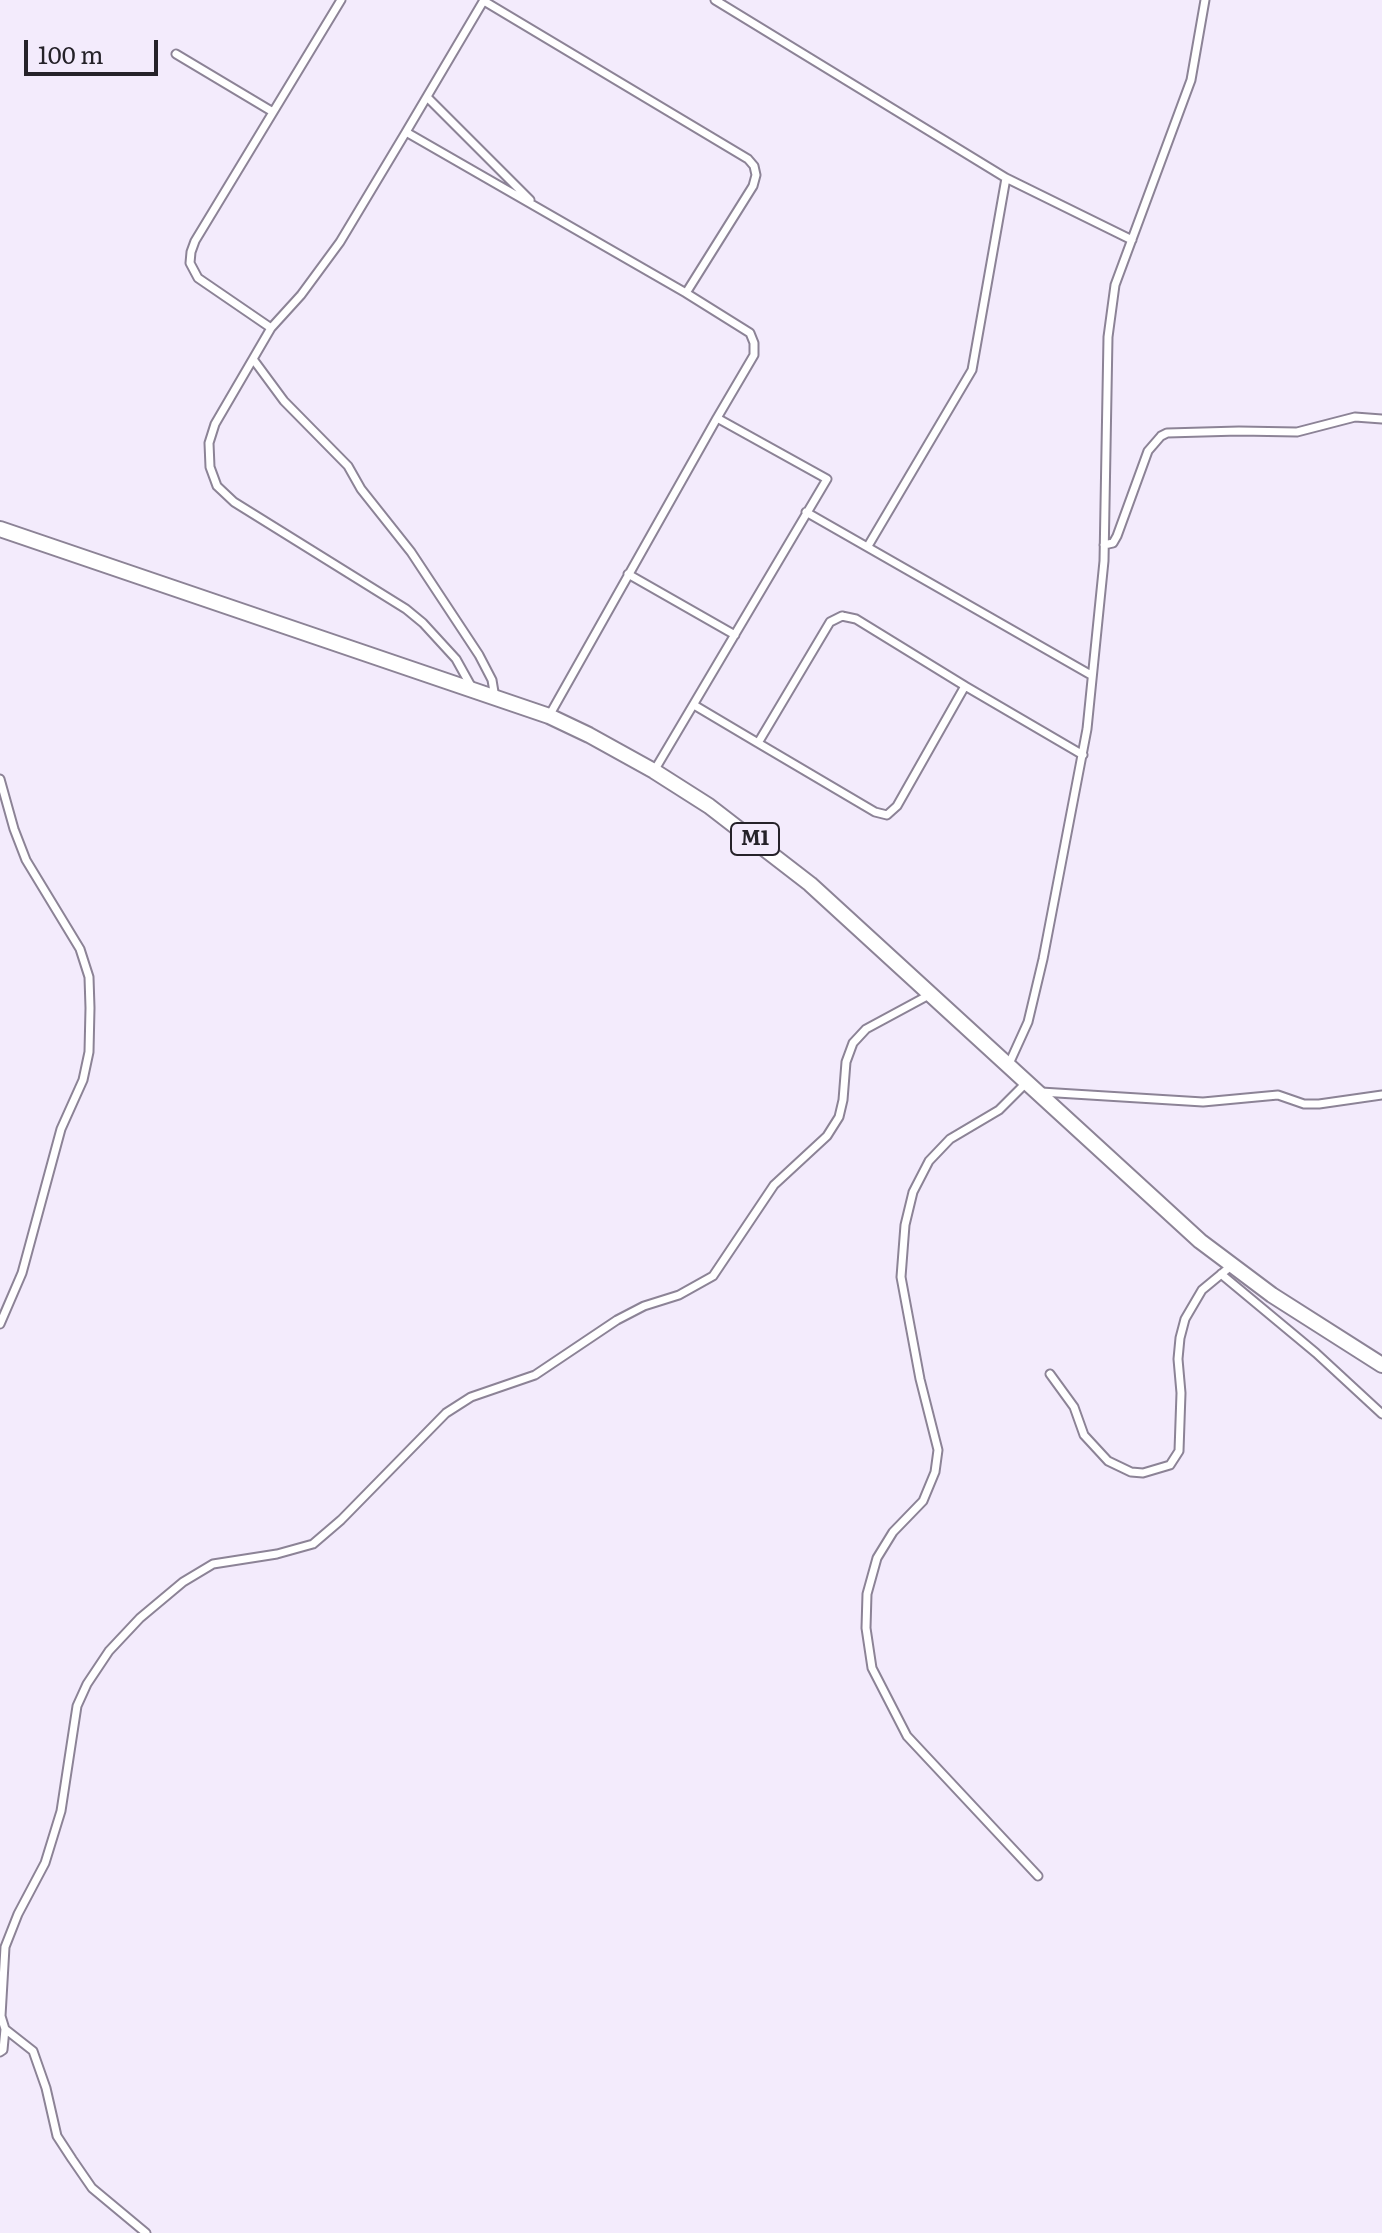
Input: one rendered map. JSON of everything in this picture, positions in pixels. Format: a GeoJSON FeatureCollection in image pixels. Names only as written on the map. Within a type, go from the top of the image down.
{"type":"FeatureCollection","features":[{"type":"Feature","properties":{"kind":"highway","name":"M1"},"geometry":{"type":"LineString","coordinates":[[0,529],[549,716],[654,771],[709,806],[810,884],[1200,1241],[1226,1270],[1382,1365]]}},
{"type":"Feature","properties":{"kind":"street"},"geometry":{"type":"LineString","coordinates":[[271,328],[203,282],[190,263],[195,241],[341,0]]}},
{"type":"Feature","properties":{"kind":"street"},"geometry":{"type":"LineString","coordinates":[[715,0],[1006,178],[1132,240]]}},
{"type":"Feature","properties":{"kind":"street"},"geometry":{"type":"LineString","coordinates":[[1008,1066],[1028,1022],[1083,755],[1104,545],[1108,337],[1115,285],[1191,80],[1205,0]]}},
{"type":"Feature","properties":{"kind":"street"},"geometry":{"type":"LineString","coordinates":[[473,691],[456,659],[414,616],[234,502],[217,486],[210,467],[209,443],[215,424],[271,328],[301,295],[340,242],[484,1],[748,159],[754,166],[756,175],[753,186],[686,293]]}},
{"type":"Feature","properties":{"kind":"street"},"geometry":{"type":"LineString","coordinates":[[176,54],[273,112]]}},
{"type":"Feature","properties":{"kind":"street"},"geometry":{"type":"LineString","coordinates":[[427,97],[539,208]]}},
{"type":"Feature","properties":{"kind":"street"},"geometry":{"type":"LineString","coordinates":[[406,132],[686,293],[750,333],[754,343],[754,355],[549,716]]}},
{"type":"Feature","properties":{"kind":"street"},"geometry":{"type":"LineString","coordinates":[[868,546],[972,370],[1006,178]]}},
{"type":"Feature","properties":{"kind":"street"},"geometry":{"type":"LineString","coordinates":[[253,359],[284,401],[348,466],[361,489],[411,552],[479,655],[492,680],[495,698]]}},
{"type":"Feature","properties":{"kind":"street"},"geometry":{"type":"LineString","coordinates":[[1104,545],[1113,543],[1117,536],[1148,451],[1167,433],[1297,432],[1355,417],[1382,419]]}},
{"type":"Feature","properties":{"kind":"street"},"geometry":{"type":"LineString","coordinates":[[654,771],[827,479],[717,418]]}},
{"type":"Feature","properties":{"kind":"street"},"geometry":{"type":"LineString","coordinates":[[806,512],[1091,675]]}},
{"type":"Feature","properties":{"kind":"street"},"geometry":{"type":"LineString","coordinates":[[628,574],[735,635]]}},
{"type":"Feature","properties":{"kind":"street"},"geometry":{"type":"LineString","coordinates":[[758,743],[830,622],[842,616],[856,619],[1083,755]]}},
{"type":"Feature","properties":{"kind":"street"},"geometry":{"type":"LineString","coordinates":[[694,705],[875,812],[887,815],[897,806],[965,686]]}},
{"type":"Feature","properties":{"kind":"street"},"geometry":{"type":"LineString","coordinates":[[0,779],[26,860],[80,949],[89,977],[90,1008],[89,1052],[83,1080],[61,1129],[22,1273],[0,1324]]}},
{"type":"Feature","properties":{"kind":"street"},"geometry":{"type":"LineString","coordinates":[[0,2052],[3,2050],[5,2029],[1,2016],[5,1947],[18,1914],[45,1863],[57,1824],[70,1766],[77,1706],[87,1684],[109,1651],[140,1618],[183,1582],[213,1564],[277,1554],[313,1544],[341,1520],[446,1413],[471,1397],[535,1375],[617,1320],[644,1306],[679,1295],[713,1276],[774,1185],[827,1136],[839,1117],[846,1062],[853,1043],[866,1029],[929,995]]}},
{"type":"Feature","properties":{"kind":"street"},"geometry":{"type":"LineString","coordinates":[[1038,1876],[907,1736],[872,1668],[866,1628],[867,1594],[877,1558],[893,1532],[923,1501],[935,1472],[938,1450],[920,1379],[901,1277],[905,1225],[913,1192],[929,1161],[950,1139],[1031,1087],[1203,1102],[1278,1095],[1304,1104],[1319,1104],[1382,1095]]}},
{"type":"Feature","properties":{"kind":"street"},"geometry":{"type":"LineString","coordinates":[[1050,1374],[1074,1407],[1084,1435],[1108,1461],[1131,1472],[1143,1473],[1170,1465],[1179,1451],[1180,1338],[1185,1319],[1196,1298],[1226,1270],[1382,1414]]}},
{"type":"Feature","properties":{"kind":"street"},"geometry":{"type":"LineString","coordinates":[[5,2029],[33,2051],[46,2088],[57,2136],[92,2188],[146,2233]]}}]}
